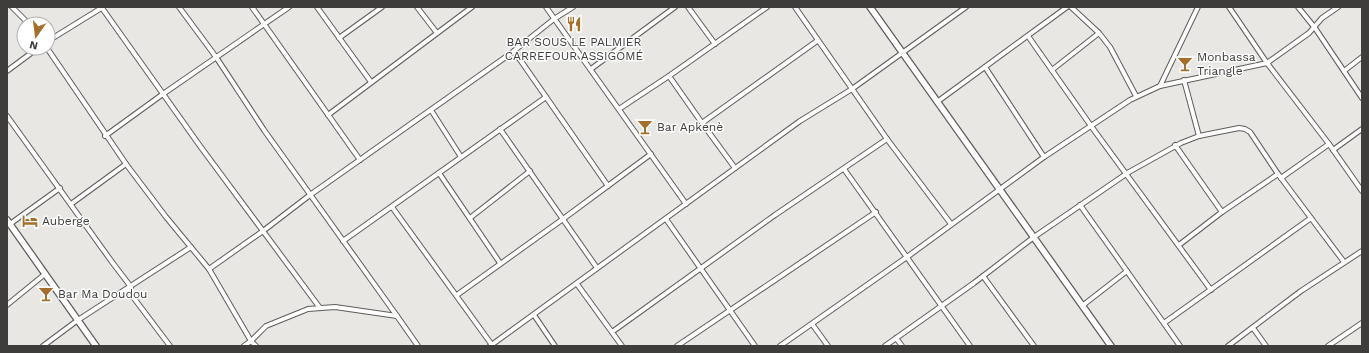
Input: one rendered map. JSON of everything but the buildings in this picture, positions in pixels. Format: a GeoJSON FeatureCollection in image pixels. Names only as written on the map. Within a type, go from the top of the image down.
{"type":"FeatureCollection","features":[{"type":"Feature","properties":{"kind":"street"},"geometry":{"type":"LineString","coordinates":[[12,7],[21,16]]}},
{"type":"Feature","properties":{"kind":"street"},"geometry":{"type":"LineString","coordinates":[[180,7],[216,57],[264,130],[418,346]]}},
{"type":"Feature","properties":{"kind":"street"},"geometry":{"type":"LineString","coordinates":[[252,7],[360,160]]}},
{"type":"Feature","properties":{"kind":"street"},"geometry":{"type":"LineString","coordinates":[[105,136],[289,7]]}},
{"type":"Feature","properties":{"kind":"street"},"geometry":{"type":"LineString","coordinates":[[317,7],[371,82]]}},
{"type":"Feature","properties":{"kind":"street"},"geometry":{"type":"LineString","coordinates":[[339,38],[382,7]]}},
{"type":"Feature","properties":{"kind":"street"},"geometry":{"type":"LineString","coordinates":[[417,7],[437,33]]}},
{"type":"Feature","properties":{"kind":"street"},"geometry":{"type":"LineString","coordinates":[[328,114],[472,7]]}},
{"type":"Feature","properties":{"kind":"street"},"geometry":{"type":"LineString","coordinates":[[546,7],[686,204]]}},
{"type":"Feature","properties":{"kind":"street"},"geometry":{"type":"LineString","coordinates":[[209,269],[263,231],[310,195],[514,51],[554,19],[573,7]]}},
{"type":"Feature","properties":{"kind":"street"},"geometry":{"type":"LineString","coordinates":[[591,69],[675,7]]}},
{"type":"Feature","properties":{"kind":"street"},"geometry":{"type":"LineString","coordinates":[[688,7],[715,44]]}},
{"type":"Feature","properties":{"kind":"street"},"geometry":{"type":"LineString","coordinates":[[619,109],[669,76],[767,7]]}},
{"type":"Feature","properties":{"kind":"street"},"geometry":{"type":"LineString","coordinates":[[795,7],[887,139],[951,224]]}},
{"type":"Feature","properties":{"kind":"street"},"geometry":{"type":"LineString","coordinates":[[870,7],[999,191],[1034,237],[1111,346]]}},
{"type":"Feature","properties":{"kind":"street"},"geometry":{"type":"LineString","coordinates":[[392,207],[457,295],[491,345],[735,168],[800,122],[852,89],[966,7]]}},
{"type":"Feature","properties":{"kind":"street"},"geometry":{"type":"LineString","coordinates":[[937,102],[1068,7]]}},
{"type":"Feature","properties":{"kind":"street"},"geometry":{"type":"LineString","coordinates":[[1071,7],[1099,33],[1110,47],[1136,96]]}},
{"type":"Feature","properties":{"kind":"street"},"geometry":{"type":"LineString","coordinates":[[1160,86],[1198,7]]}},
{"type":"Feature","properties":{"kind":"street"},"geometry":{"type":"LineString","coordinates":[[1229,7],[1362,191]]}},
{"type":"Feature","properties":{"kind":"street"},"geometry":{"type":"LineString","coordinates":[[1298,7],[1315,28],[1362,98]]}},
{"type":"Feature","properties":{"kind":"street"},"geometry":{"type":"LineString","coordinates":[[780,346],[907,257],[1044,157],[1136,96],[1160,86],[1184,80],[1268,63],[1301,40],[1315,28],[1322,18],[1338,7]]}},
{"type":"Feature","properties":{"kind":"street"},"geometry":{"type":"LineString","coordinates":[[56,36],[102,8],[163,94],[320,308]]}},
{"type":"Feature","properties":{"kind":"street"},"geometry":{"type":"LineString","coordinates":[[1052,70],[1099,33]]}},
{"type":"Feature","properties":{"kind":"street"},"geometry":{"type":"LineString","coordinates":[[1028,36],[1091,126],[1211,290]]}},
{"type":"Feature","properties":{"kind":"street"},"geometry":{"type":"LineString","coordinates":[[702,123],[818,41]]}},
{"type":"Feature","properties":{"kind":"street"},"geometry":{"type":"LineString","coordinates":[[514,51],[608,186]]}},
{"type":"Feature","properties":{"kind":"street"},"geometry":{"type":"LineString","coordinates":[[7,71],[27,56]]}},
{"type":"Feature","properties":{"kind":"street"},"geometry":{"type":"LineString","coordinates":[[52,56],[105,136],[209,269],[256,346]]}},
{"type":"Feature","properties":{"kind":"street"},"geometry":{"type":"LineString","coordinates":[[1344,71],[1362,57]]}},
{"type":"Feature","properties":{"kind":"street"},"geometry":{"type":"LineString","coordinates":[[985,68],[1044,157]]}},
{"type":"Feature","properties":{"kind":"street"},"geometry":{"type":"LineString","coordinates":[[669,76],[735,168]]}},
{"type":"Feature","properties":{"kind":"street"},"geometry":{"type":"LineString","coordinates":[[1184,80],[1199,136]]}},
{"type":"Feature","properties":{"kind":"street"},"geometry":{"type":"LineString","coordinates":[[343,241],[546,97]]}},
{"type":"Feature","properties":{"kind":"street"},"geometry":{"type":"LineString","coordinates":[[431,110],[461,157]]}},
{"type":"Feature","properties":{"kind":"street"},"geometry":{"type":"LineString","coordinates":[[7,116],[60,188],[170,346]]}},
{"type":"Feature","properties":{"kind":"street"},"geometry":{"type":"LineString","coordinates":[[884,346],[983,276],[1034,237],[1126,174],[1175,145],[1199,136],[1238,128],[1245,129],[1250,132],[1279,176],[1344,262]]}},
{"type":"Feature","properties":{"kind":"street"},"geometry":{"type":"LineString","coordinates":[[500,129],[597,268]]}},
{"type":"Feature","properties":{"kind":"street"},"geometry":{"type":"LineString","coordinates":[[1333,150],[1362,129]]}},
{"type":"Feature","properties":{"kind":"street"},"geometry":{"type":"LineString","coordinates":[[612,332],[776,215],[887,139]]}},
{"type":"Feature","properties":{"kind":"street"},"geometry":{"type":"LineString","coordinates":[[1179,245],[1222,212],[1329,144]]}},
{"type":"Feature","properties":{"kind":"street"},"geometry":{"type":"LineString","coordinates":[[1175,145],[1222,212]]}},
{"type":"Feature","properties":{"kind":"street"},"geometry":{"type":"LineString","coordinates":[[457,295],[500,263],[563,220],[651,154]]}},
{"type":"Feature","properties":{"kind":"street"},"geometry":{"type":"LineString","coordinates":[[71,204],[126,164]]}},
{"type":"Feature","properties":{"kind":"street"},"geometry":{"type":"LineString","coordinates":[[844,169],[970,346]]}},
{"type":"Feature","properties":{"kind":"street"},"geometry":{"type":"LineString","coordinates":[[470,218],[530,171]]}},
{"type":"Feature","properties":{"kind":"street"},"geometry":{"type":"LineString","coordinates":[[439,173],[500,263]]}},
{"type":"Feature","properties":{"kind":"street"},"geometry":{"type":"LineString","coordinates":[[60,188],[8,222],[96,346]]}},
{"type":"Feature","properties":{"kind":"street"},"geometry":{"type":"LineString","coordinates":[[1080,205],[1180,346]]}},
{"type":"Feature","properties":{"kind":"street"},"geometry":{"type":"LineString","coordinates":[[677,346],[876,212]]}},
{"type":"Feature","properties":{"kind":"street"},"geometry":{"type":"LineString","coordinates":[[1164,323],[1311,218]]}},
{"type":"Feature","properties":{"kind":"street"},"geometry":{"type":"LineString","coordinates":[[666,219],[755,346]]}},
{"type":"Feature","properties":{"kind":"street"},"geometry":{"type":"LineString","coordinates":[[43,346],[78,320],[191,247]]}},
{"type":"Feature","properties":{"kind":"street"},"geometry":{"type":"LineString","coordinates":[[1228,346],[1301,291],[1362,251]]}},
{"type":"Feature","properties":{"kind":"street"},"geometry":{"type":"LineString","coordinates":[[1082,306],[1128,271]]}},
{"type":"Feature","properties":{"kind":"street"},"geometry":{"type":"LineString","coordinates":[[7,305],[45,274]]}},
{"type":"Feature","properties":{"kind":"street"},"geometry":{"type":"LineString","coordinates":[[983,276],[1034,346]]}},
{"type":"Feature","properties":{"kind":"street"},"geometry":{"type":"LineString","coordinates":[[577,284],[622,346]]}},
{"type":"Feature","properties":{"kind":"street"},"geometry":{"type":"LineString","coordinates":[[244,346],[266,326],[308,309],[346,308],[397,316]]}},
{"type":"Feature","properties":{"kind":"street"},"geometry":{"type":"LineString","coordinates":[[534,315],[555,346]]}},
{"type":"Feature","properties":{"kind":"street"},"geometry":{"type":"LineString","coordinates":[[1328,346],[1362,323]]}},
{"type":"Feature","properties":{"kind":"street"},"geometry":{"type":"LineString","coordinates":[[812,324],[828,346]]}},
{"type":"Feature","properties":{"kind":"street"},"geometry":{"type":"LineString","coordinates":[[1253,328],[1266,346]]}},
{"type":"Feature","properties":{"kind":"street"},"geometry":{"type":"LineString","coordinates":[[896,338],[902,346]]}},
{"type":"Feature","properties":{"kind":"place","name":"BAR SOUS LE PALMIER CARREFOUR ASSIGOMÉ"},"geometry":{"type":"Point","coordinates":[574,24]}},
{"type":"Feature","properties":{"kind":"place","name":"Monbassa Triangle"},"geometry":{"type":"Point","coordinates":[1185,64]}},
{"type":"Feature","properties":{"kind":"place","name":"Bar Apkenè"},"geometry":{"type":"Point","coordinates":[645,127]}},
{"type":"Feature","properties":{"kind":"place","name":"Auberge"},"geometry":{"type":"Point","coordinates":[30,221]}},
{"type":"Feature","properties":{"kind":"place","name":"Bar Ma Doudou"},"geometry":{"type":"Point","coordinates":[46,294]}}]}
